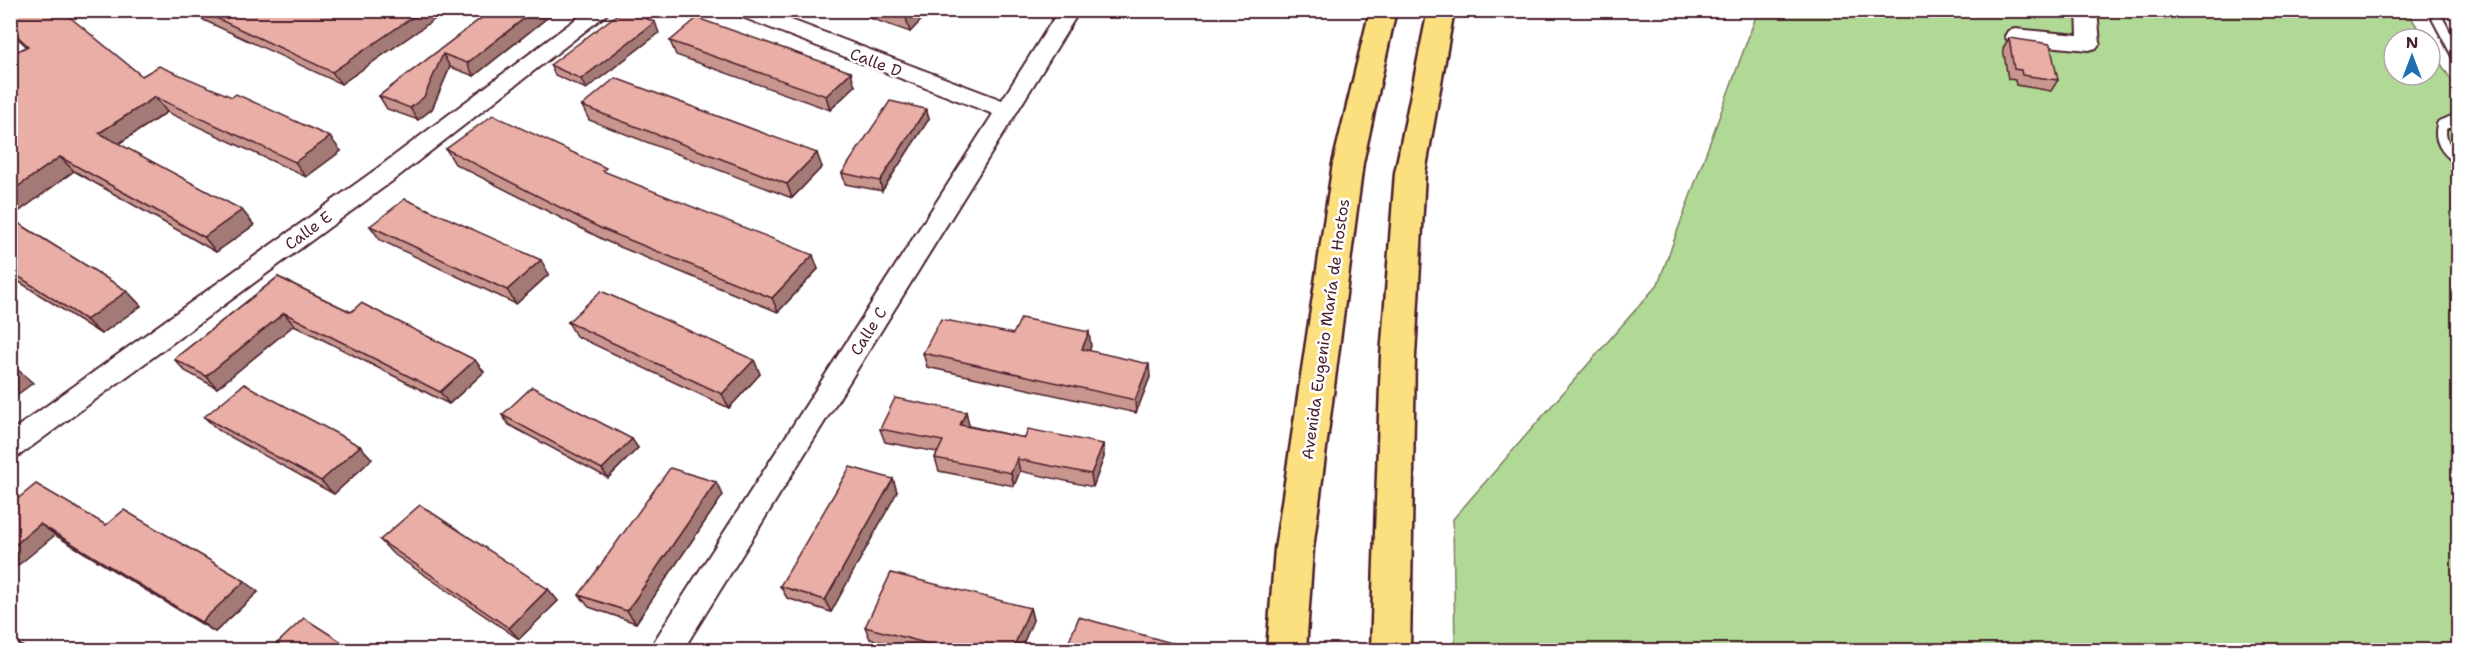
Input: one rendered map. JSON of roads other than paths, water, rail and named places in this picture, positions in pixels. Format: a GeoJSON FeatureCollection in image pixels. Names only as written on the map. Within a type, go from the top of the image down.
{"type":"FeatureCollection","features":[{"type":"Feature","properties":{"kind":"highway","name":"Avenida Eugenio María de Hostos"},"geometry":{"type":"LineString","coordinates":[[1287,651],[1294,549],[1348,163],[1383,10]]}},
{"type":"Feature","properties":{"kind":"highway"},"geometry":{"type":"LineString","coordinates":[[1390,651],[1398,356],[1410,173],[1441,10]]}},
{"type":"Feature","properties":{"kind":"street","name":"Calle E"},"geometry":{"type":"LineString","coordinates":[[10,447],[383,176],[603,10]]}},
{"type":"Feature","properties":{"kind":"street","name":"Calle D"},"geometry":{"type":"LineString","coordinates":[[744,10],[1008,111]]}},
{"type":"Feature","properties":{"kind":"street","name":"Calle C"},"geometry":{"type":"LineString","coordinates":[[666,651],[1070,10]]}},
{"type":"Feature","properties":{"kind":"street"},"geometry":{"type":"LineString","coordinates":[[2015,36],[2089,43],[2087,10]]}},
{"type":"Feature","properties":{"kind":"lane"},"geometry":{"type":"LineString","coordinates":[[2433,10],[2458,57]]}},
{"type":"Feature","properties":{"kind":"lane"},"geometry":{"type":"LineString","coordinates":[[2458,119],[2442,124],[2439,133],[2446,149],[2458,159]]}}]}
